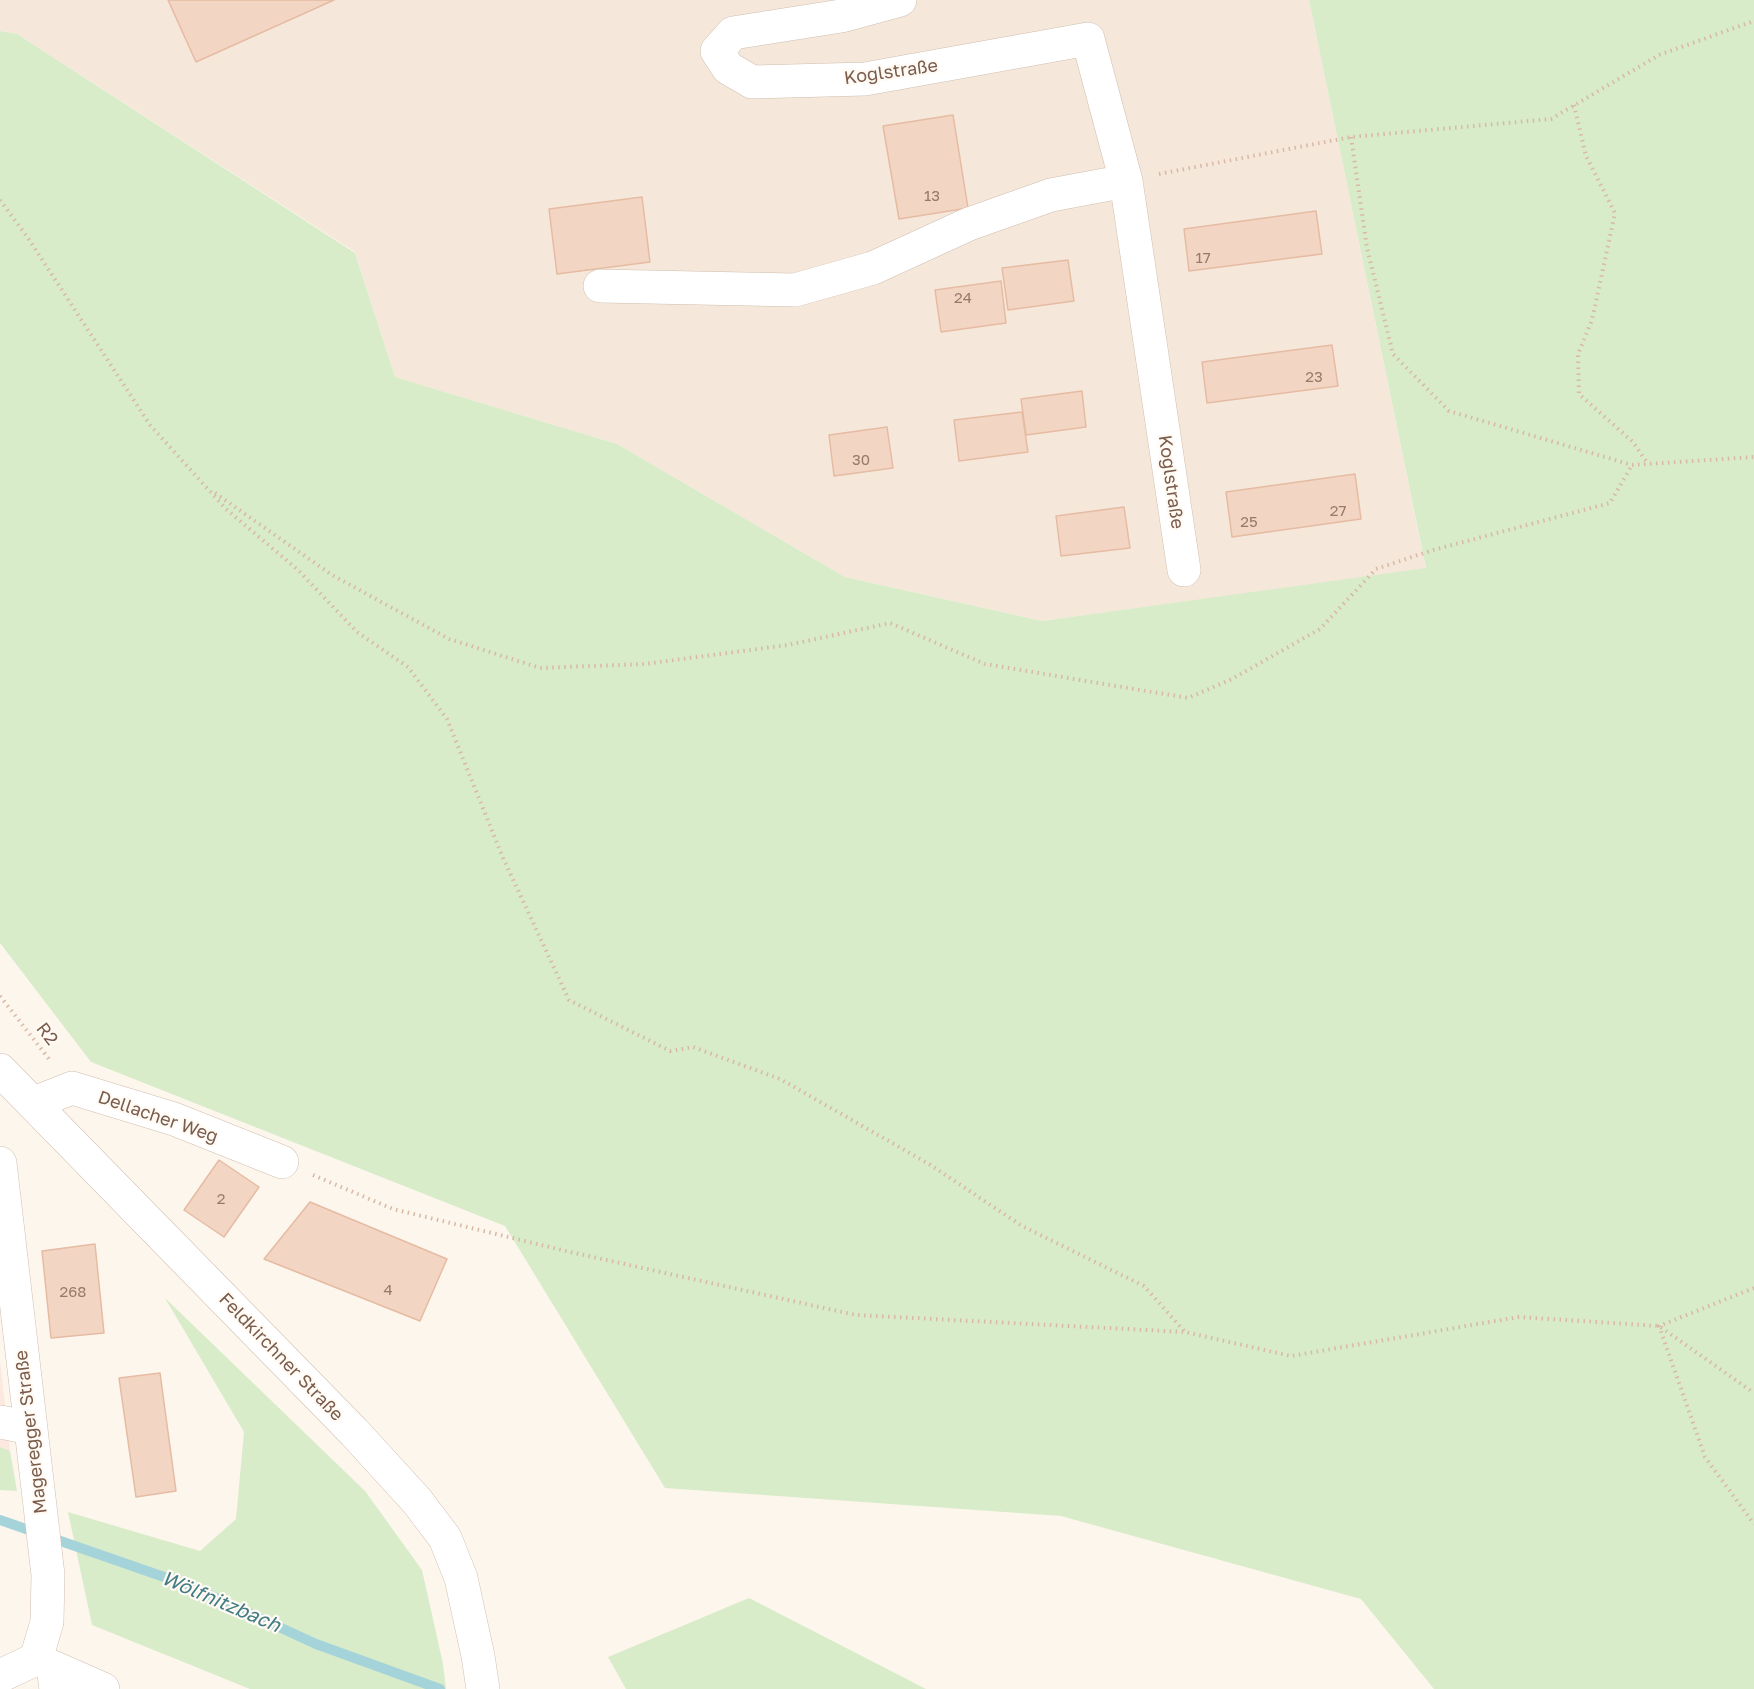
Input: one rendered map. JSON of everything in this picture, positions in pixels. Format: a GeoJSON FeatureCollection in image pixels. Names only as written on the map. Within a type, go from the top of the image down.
{"type":"FeatureCollection","features":[{"type":"Feature","properties":{"kind":"street","name":"Koglstraße"},"geometry":{"type":"LineString","coordinates":[[900,0],[841,16],[733,33],[717,51],[728,68],[752,82],[865,79],[1088,39],[1126,181],[1184,570]]}},
{"type":"Feature","properties":{"kind":"street"},"geometry":{"type":"LineString","coordinates":[[600,286],[795,290],[873,268],[969,224],[1051,195],[1126,181]]}},
{"type":"Feature","properties":{"kind":"street","name":"Feldkirchner Straße"},"geometry":{"type":"LineString","coordinates":[[0,1070],[354,1432],[417,1501],[445,1538],[461,1578],[483,1689]]}},
{"type":"Feature","properties":{"kind":"street"},"geometry":{"type":"LineString","coordinates":[[34,1103],[72,1088]]}},
{"type":"Feature","properties":{"kind":"street","name":"Dellacher Weg"},"geometry":{"type":"LineString","coordinates":[[72,1088],[174,1119],[282,1162]]}},
{"type":"Feature","properties":{"kind":"street","name":"Mageregger Straße"},"geometry":{"type":"LineString","coordinates":[[0,1163],[15,1425],[38,1495],[48,1575],[48,1672]]}},
{"type":"Feature","properties":{"kind":"street"},"geometry":{"type":"LineString","coordinates":[[0,1676],[48,1672],[103,1689]]}},
{"type":"Feature","properties":{"kind":"path"},"geometry":{"type":"LineString","coordinates":[[1126,181],[1351,137],[1551,119],[1659,55],[1754,21]]}},
{"type":"Feature","properties":{"kind":"path"},"geometry":{"type":"LineString","coordinates":[[1574,105],[1586,156],[1615,213],[1592,320],[1578,354],[1579,394],[1633,442],[1648,464]]}},
{"type":"Feature","properties":{"kind":"path"},"geometry":{"type":"LineString","coordinates":[[1351,137],[1367,248],[1393,354],[1449,411],[1632,465],[1754,457]]}},
{"type":"Feature","properties":{"kind":"path"},"geometry":{"type":"LineString","coordinates":[[0,200],[28,238],[150,425],[226,508],[298,570],[357,632],[408,667],[447,719],[503,858],[569,1000],[670,1051],[693,1047],[780,1079],[929,1164],[1022,1226],[1144,1286],[1185,1332]]}},
{"type":"Feature","properties":{"kind":"path"},"geometry":{"type":"LineString","coordinates":[[208,489],[332,575],[449,639],[540,668],[644,664],[777,647],[890,623],[985,664],[1188,698],[1232,679],[1320,629],[1376,569],[1433,550],[1610,503],[1632,465]]}},
{"type":"Feature","properties":{"kind":"path","name":"R2"},"geometry":{"type":"LineString","coordinates":[[0,996],[72,1088]]}},
{"type":"Feature","properties":{"kind":"path"},"geometry":{"type":"LineString","coordinates":[[282,1162],[393,1209],[570,1252],[856,1316],[1185,1332],[1291,1356],[1518,1317],[1659,1326],[1754,1288]]}},
{"type":"Feature","properties":{"kind":"path"},"geometry":{"type":"LineString","coordinates":[[1659,1326],[1754,1393]]}},
{"type":"Feature","properties":{"kind":"path"},"geometry":{"type":"LineString","coordinates":[[1659,1326],[1705,1457],[1754,1524]]}},
{"type":"Feature","properties":{"kind":"shaded area"},"geometry":{"type":"Polygon","coordinates":[[[0,0],[1309,0],[1426,569],[1042,621],[845,577],[617,444],[395,377],[355,252],[17,34],[0,31],[0,0]]]}},
{"type":"Feature","properties":{"kind":"shaded area"},"geometry":{"type":"Polygon","coordinates":[[[0,1360],[10,1451],[0,1447],[0,1360]]]}},
{"type":"Feature","properties":{"kind":"green space"},"geometry":{"type":"Polygon","coordinates":[[[1309,0],[1754,0],[1754,1689],[1434,1689],[1361,1599],[1061,1516],[665,1488],[505,1226],[91,1062],[0,943],[0,31],[17,34],[355,253],[395,377],[617,444],[845,577],[1042,621],[1426,568],[1309,0]]]}},
{"type":"Feature","properties":{"kind":"green space"},"geometry":{"type":"Polygon","coordinates":[[[165,1298],[365,1491],[422,1570],[443,1664],[446,1689],[250,1689],[92,1625],[68,1512],[200,1551],[236,1519],[244,1432],[165,1298]]]}},
{"type":"Feature","properties":{"kind":"green space"},"geometry":{"type":"Polygon","coordinates":[[[0,1447],[10,1451],[17,1491],[0,1490],[0,1447]]]}},
{"type":"Feature","properties":{"kind":"green space"},"geometry":{"type":"Polygon","coordinates":[[[749,1598],[926,1689],[626,1689],[608,1657],[749,1598]]]}},
{"type":"Feature","properties":{"kind":"building"},"geometry":{"type":"Polygon","coordinates":[[[168,0],[334,0],[196,62],[168,0]]]}},
{"type":"Feature","properties":{"kind":"building"},"geometry":{"type":"Polygon","coordinates":[[[953,115],[968,208],[899,219],[883,126],[953,115]]]}},
{"type":"Feature","properties":{"kind":"building"},"geometry":{"type":"Polygon","coordinates":[[[642,197],[650,262],[557,274],[549,209],[642,197]]]}},
{"type":"Feature","properties":{"kind":"building"},"geometry":{"type":"Polygon","coordinates":[[[1316,211],[1322,254],[1189,271],[1184,229],[1316,211]]]}},
{"type":"Feature","properties":{"kind":"building"},"geometry":{"type":"Polygon","coordinates":[[[1068,260],[1074,301],[1008,310],[1002,268],[1068,260]]]}},
{"type":"Feature","properties":{"kind":"building"},"geometry":{"type":"Polygon","coordinates":[[[1001,281],[1006,323],[941,332],[935,290],[1001,281]]]}},
{"type":"Feature","properties":{"kind":"building"},"geometry":{"type":"Polygon","coordinates":[[[1332,345],[1338,386],[1207,403],[1202,362],[1332,345]]]}},
{"type":"Feature","properties":{"kind":"building"},"geometry":{"type":"Polygon","coordinates":[[[1082,391],[1086,427],[1026,435],[1021,399],[1082,391]]]}},
{"type":"Feature","properties":{"kind":"building"},"geometry":{"type":"Polygon","coordinates":[[[1022,412],[1028,452],[959,461],[954,420],[1022,412]]]}},
{"type":"Feature","properties":{"kind":"building"},"geometry":{"type":"Polygon","coordinates":[[[887,427],[893,468],[834,476],[829,435],[887,427]]]}},
{"type":"Feature","properties":{"kind":"building"},"geometry":{"type":"Polygon","coordinates":[[[1355,474],[1361,519],[1232,537],[1226,492],[1355,474]]]}},
{"type":"Feature","properties":{"kind":"building"},"geometry":{"type":"Polygon","coordinates":[[[1124,507],[1130,548],[1061,556],[1056,516],[1124,507]]]}},
{"type":"Feature","properties":{"kind":"building"},"geometry":{"type":"Polygon","coordinates":[[[219,1160],[259,1187],[224,1237],[184,1210],[219,1160]]]}},
{"type":"Feature","properties":{"kind":"building"},"geometry":{"type":"Polygon","coordinates":[[[310,1202],[447,1259],[420,1321],[264,1259],[310,1202]]]}},
{"type":"Feature","properties":{"kind":"building"},"geometry":{"type":"Polygon","coordinates":[[[95,1244],[104,1333],[51,1338],[42,1251],[95,1244]]]}},
{"type":"Feature","properties":{"kind":"building"},"geometry":{"type":"Polygon","coordinates":[[[160,1373],[176,1491],[136,1497],[119,1378],[160,1373]]]}},
{"type":"Feature","properties":{"kind":"waterway","name":"Wölfnitzbach"},"geometry":{"type":"LineString","coordinates":[[0,1520],[190,1586],[316,1644],[440,1689]]}}]}
